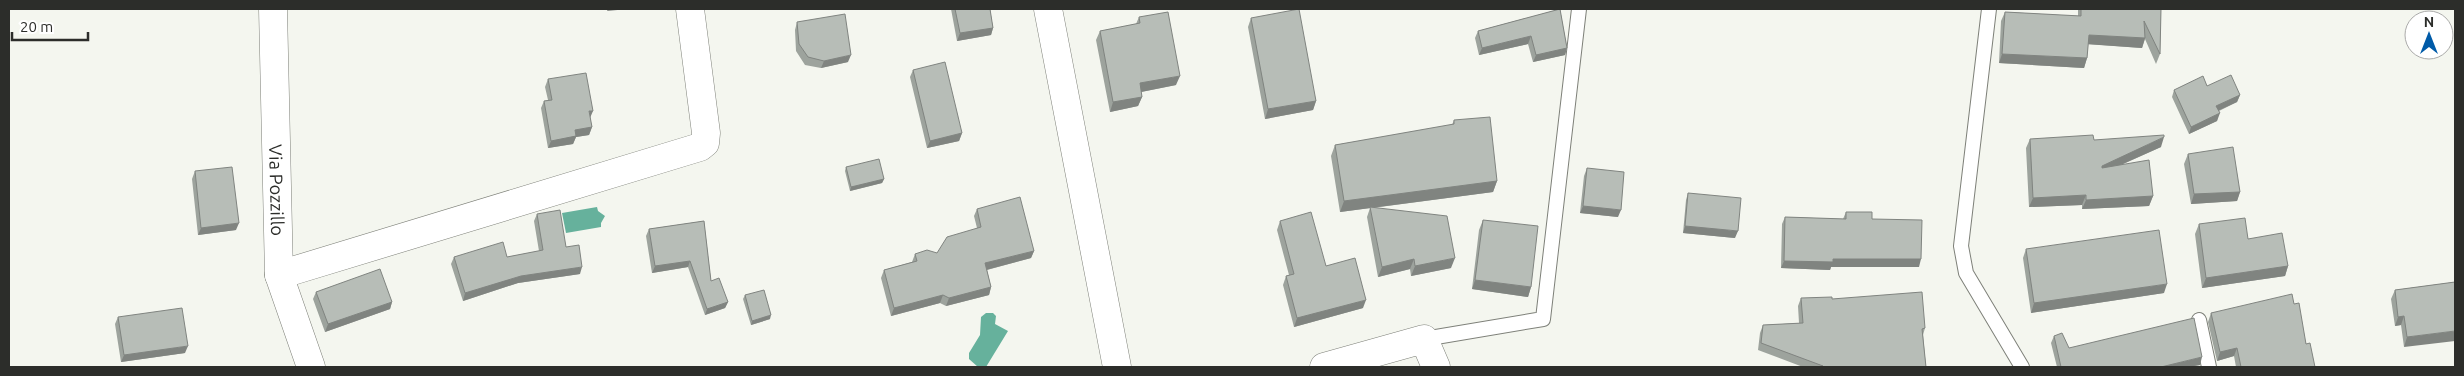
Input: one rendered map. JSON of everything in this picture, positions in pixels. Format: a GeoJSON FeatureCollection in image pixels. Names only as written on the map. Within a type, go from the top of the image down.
{"type":"FeatureCollection","features":[{"type":"Feature","properties":{"kind":"street","name":"Via Pozzillo"},"geometry":{"type":"LineString","coordinates":[[273,9],[279,275],[311,367]]}},
{"type":"Feature","properties":{"kind":"street"},"geometry":{"type":"LineString","coordinates":[[279,275],[700,148],[705,143],[706,133],[690,9]]}},
{"type":"Feature","properties":{"kind":"street"},"geometry":{"type":"LineString","coordinates":[[1048,9],[1117,367]]}},
{"type":"Feature","properties":{"kind":"street"},"geometry":{"type":"LineString","coordinates":[[1324,367],[1424,339],[1436,367]]}},
{"type":"Feature","properties":{"kind":"lane"},"geometry":{"type":"LineString","coordinates":[[1424,339],[1543,319],[1579,9]]}},
{"type":"Feature","properties":{"kind":"lane"},"geometry":{"type":"LineString","coordinates":[[1989,9],[1961,246],[1966,273],[2022,367]]}},
{"type":"Feature","properties":{"kind":"lane"},"geometry":{"type":"LineString","coordinates":[[2199,320],[2209,367]]}},
{"type":"Feature","properties":{"kind":"shaded area"},"geometry":{"type":"Polygon","coordinates":[[[597,207],[598,211],[605,216],[601,227],[566,233],[562,213],[597,207]]]}},
{"type":"Feature","properties":{"kind":"shaded area"},"geometry":{"type":"Polygon","coordinates":[[[986,313],[993,313],[996,316],[995,324],[1008,331],[986,367],[978,367],[969,359],[969,353],[980,335],[981,317],[986,313]]]}},
{"type":"Feature","properties":{"kind":"building"},"geometry":{"type":"Polygon","coordinates":[[[955,9],[990,9],[993,28],[960,33],[955,9]]]}},
{"type":"Feature","properties":{"kind":"building"},"geometry":{"type":"Polygon","coordinates":[[[1299,9],[1316,101],[1268,109],[1251,18],[1299,9]]]}},
{"type":"Feature","properties":{"kind":"building"},"geometry":{"type":"Polygon","coordinates":[[[1560,9],[1567,48],[1536,55],[1531,36],[1482,48],[1478,31],[1560,9]]]}},
{"type":"Feature","properties":{"kind":"building"},"geometry":{"type":"Polygon","coordinates":[[[2081,9],[2161,9],[2160,54],[2144,21],[2145,38],[2089,35],[2087,58],[2002,54],[2005,12],[2081,16],[2081,9]]]}},
{"type":"Feature","properties":{"kind":"building"},"geometry":{"type":"Polygon","coordinates":[[[1168,12],[1180,76],[1140,83],[1142,97],[1113,102],[1100,31],[1140,23],[1139,17],[1168,12]]]}},
{"type":"Feature","properties":{"kind":"building"},"geometry":{"type":"Polygon","coordinates":[[[845,14],[851,55],[824,61],[808,57],[799,44],[797,22],[845,14]]]}},
{"type":"Feature","properties":{"kind":"building"},"geometry":{"type":"Polygon","coordinates":[[[945,62],[962,133],[930,141],[913,70],[945,62]]]}},
{"type":"Feature","properties":{"kind":"building"},"geometry":{"type":"Polygon","coordinates":[[[586,73],[593,111],[589,111],[592,127],[575,130],[576,136],[551,141],[544,101],[552,100],[548,79],[586,73]]]}},
{"type":"Feature","properties":{"kind":"building"},"geometry":{"type":"Polygon","coordinates":[[[2231,75],[2240,95],[2216,106],[2220,113],[2191,127],[2174,90],[2203,76],[2207,86],[2231,75]]]}},
{"type":"Feature","properties":{"kind":"building"},"geometry":{"type":"Polygon","coordinates":[[[1490,117],[1497,181],[1344,201],[1335,145],[1454,124],[1454,120],[1490,117]]]}},
{"type":"Feature","properties":{"kind":"building"},"geometry":{"type":"Polygon","coordinates":[[[2093,135],[2094,140],[2164,135],[2164,137],[2102,166],[2102,168],[2149,160],[2153,196],[2086,200],[2086,195],[2033,198],[2030,139],[2093,135]]]}},
{"type":"Feature","properties":{"kind":"building"},"geometry":{"type":"Polygon","coordinates":[[[2233,147],[2240,192],[2194,194],[2188,154],[2233,147]]]}},
{"type":"Feature","properties":{"kind":"building"},"geometry":{"type":"Polygon","coordinates":[[[879,159],[884,179],[851,187],[846,167],[879,159]]]}},
{"type":"Feature","properties":{"kind":"building"},"geometry":{"type":"Polygon","coordinates":[[[232,167],[239,223],[201,228],[195,171],[232,167]]]}},
{"type":"Feature","properties":{"kind":"building"},"geometry":{"type":"Polygon","coordinates":[[[1587,168],[1624,172],[1621,210],[1583,206],[1587,168]]]}},
{"type":"Feature","properties":{"kind":"building"},"geometry":{"type":"Polygon","coordinates":[[[1688,193],[1741,198],[1738,231],[1685,226],[1688,193]]]}},
{"type":"Feature","properties":{"kind":"building"},"geometry":{"type":"Polygon","coordinates":[[[1020,197],[1034,251],[985,263],[991,287],[949,298],[943,295],[894,308],[884,270],[917,261],[915,254],[927,250],[937,253],[947,237],[981,227],[977,209],[1020,197]]]}},
{"type":"Feature","properties":{"kind":"building"},"geometry":{"type":"Polygon","coordinates":[[[1370,207],[1447,216],[1455,258],[1415,266],[1414,259],[1382,267],[1370,207]]]}},
{"type":"Feature","properties":{"kind":"building"},"geometry":{"type":"Polygon","coordinates":[[[560,210],[566,247],[579,245],[582,267],[521,276],[465,293],[454,257],[503,242],[507,257],[543,250],[537,214],[560,210]]]}},
{"type":"Feature","properties":{"kind":"building"},"geometry":{"type":"Polygon","coordinates":[[[1311,212],[1326,266],[1355,258],[1366,300],[1297,318],[1286,276],[1294,274],[1280,221],[1311,212]]]}},
{"type":"Feature","properties":{"kind":"building"},"geometry":{"type":"Polygon","coordinates":[[[1846,212],[1872,212],[1872,219],[1922,220],[1921,259],[1833,259],[1833,262],[1784,261],[1785,217],[1846,219],[1846,212]]]}},
{"type":"Feature","properties":{"kind":"building"},"geometry":{"type":"Polygon","coordinates":[[[2245,218],[2248,239],[2282,233],[2288,266],[2206,278],[2199,224],[2245,218]]]}},
{"type":"Feature","properties":{"kind":"building"},"geometry":{"type":"Polygon","coordinates":[[[1483,220],[1538,226],[1531,287],[1475,280],[1483,220]]]}},
{"type":"Feature","properties":{"kind":"building"},"geometry":{"type":"Polygon","coordinates":[[[704,221],[711,281],[719,278],[728,302],[707,309],[690,261],[655,266],[649,229],[704,221]]]}},
{"type":"Feature","properties":{"kind":"building"},"geometry":{"type":"Polygon","coordinates":[[[2159,230],[2167,284],[2034,303],[2026,249],[2159,230]]]}},
{"type":"Feature","properties":{"kind":"building"},"geometry":{"type":"Polygon","coordinates":[[[380,269],[392,302],[328,324],[316,292],[380,269]]]}},
{"type":"Feature","properties":{"kind":"building"},"geometry":{"type":"Polygon","coordinates":[[[2455,282],[2455,331],[2407,337],[2404,316],[2398,317],[2395,290],[2455,282]]]}},
{"type":"Feature","properties":{"kind":"building"},"geometry":{"type":"Polygon","coordinates":[[[764,290],[771,315],[752,321],[745,295],[764,290]]]}},
{"type":"Feature","properties":{"kind":"building"},"geometry":{"type":"Polygon","coordinates":[[[1922,292],[1925,328],[1922,329],[1926,367],[1818,367],[1823,366],[1761,343],[1763,325],[1803,323],[1801,298],[1832,297],[1832,299],[1922,292]]]}},
{"type":"Feature","properties":{"kind":"building"},"geometry":{"type":"Polygon","coordinates":[[[2292,294],[2294,304],[2299,303],[2306,344],[2310,343],[2315,367],[2241,367],[2237,348],[2220,352],[2211,313],[2292,294]]]}},
{"type":"Feature","properties":{"kind":"building"},"geometry":{"type":"Polygon","coordinates":[[[182,308],[188,346],[124,355],[118,317],[182,308]]]}},
{"type":"Feature","properties":{"kind":"building"},"geometry":{"type":"Polygon","coordinates":[[[2194,318],[2202,357],[2161,367],[2061,367],[2054,336],[2062,333],[2069,348],[2194,318]]]}}]}
